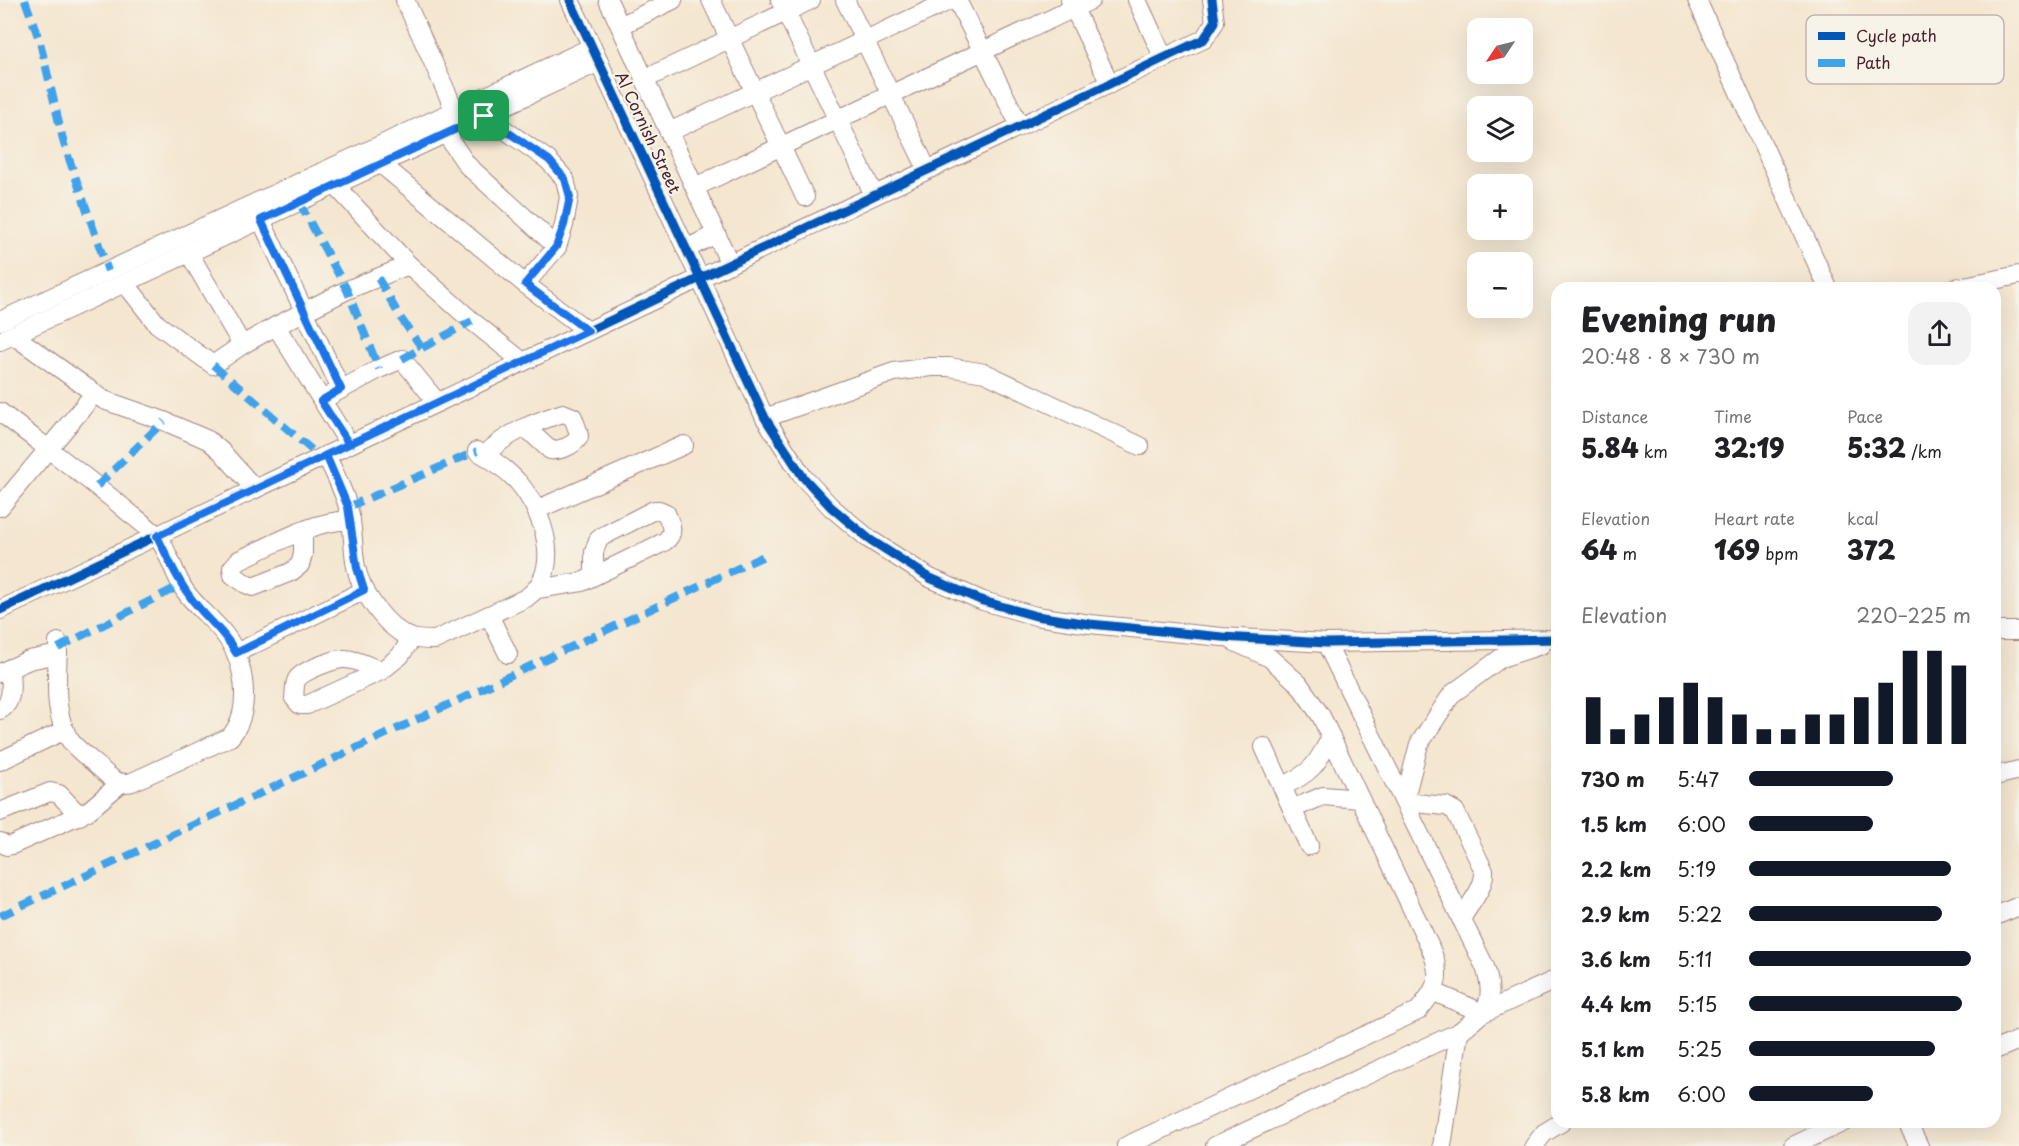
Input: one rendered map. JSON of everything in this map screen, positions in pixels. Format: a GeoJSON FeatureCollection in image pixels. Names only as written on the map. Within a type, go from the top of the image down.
{"type":"FeatureCollection","features":[{"type":"Feature","properties":{"kind":"street"},"geometry":{"type":"LineString","coordinates":[[405,0],[454,123],[467,165],[556,247]]}},
{"type":"Feature","properties":{"kind":"street","name":"Al Cornish Street"},"geometry":{"type":"LineString","coordinates":[[570,0],[765,418],[803,477],[831,507],[869,539],[930,578],[983,602],[1036,616],[1090,624],[1222,637],[1326,643],[1551,639]]}},
{"type":"Feature","properties":{"kind":"street","name":"Al Cornish Street"},"geometry":{"type":"LineString","coordinates":[[608,0],[730,264]]}},
{"type":"Feature","properties":{"kind":"street"},"geometry":{"type":"LineString","coordinates":[[620,26],[673,0]]}},
{"type":"Feature","properties":{"kind":"street"},"geometry":{"type":"LineString","coordinates":[[711,0],[805,197]]}},
{"type":"Feature","properties":{"kind":"street"},"geometry":{"type":"LineString","coordinates":[[645,79],[729,38],[782,6],[811,0]]}},
{"type":"Feature","properties":{"kind":"street"},"geometry":{"type":"LineString","coordinates":[[845,0],[927,169]]}},
{"type":"Feature","properties":{"kind":"street"},"geometry":{"type":"LineString","coordinates":[[669,132],[951,0]]}},
{"type":"Feature","properties":{"kind":"street"},"geometry":{"type":"LineString","coordinates":[[957,0],[1020,126]]}},
{"type":"Feature","properties":{"kind":"street"},"geometry":{"type":"LineString","coordinates":[[695,187],[982,51],[1072,4],[1091,0]]}},
{"type":"Feature","properties":{"kind":"street"},"geometry":{"type":"LineString","coordinates":[[1137,0],[1164,58]]}},
{"type":"Feature","properties":{"kind":"street"},"geometry":{"type":"LineString","coordinates":[[0,610],[1204,39],[1215,22],[1212,0]]}},
{"type":"Feature","properties":{"kind":"street"},"geometry":{"type":"LineString","coordinates":[[1697,0],[1825,282]]}},
{"type":"Feature","properties":{"kind":"street"},"geometry":{"type":"LineString","coordinates":[[1072,4],[1110,84]]}},
{"type":"Feature","properties":{"kind":"street"},"geometry":{"type":"LineString","coordinates":[[782,6],[874,195]]}},
{"type":"Feature","properties":{"kind":"street"},"geometry":{"type":"LineString","coordinates":[[0,321],[150,261],[454,123],[596,54]]}},
{"type":"Feature","properties":{"kind":"street"},"geometry":{"type":"LineString","coordinates":[[7,338],[125,283],[150,261],[189,253],[261,220],[381,164],[454,123],[484,116],[596,54]]}},
{"type":"Feature","properties":{"kind":"street"},"geometry":{"type":"LineString","coordinates":[[484,116],[549,160],[565,179],[570,197],[556,247],[525,284]]}},
{"type":"Feature","properties":{"kind":"street"},"geometry":{"type":"LineString","coordinates":[[381,164],[525,284],[588,331]]}},
{"type":"Feature","properties":{"kind":"street"},"geometry":{"type":"LineString","coordinates":[[335,185],[409,265],[472,321],[523,362]]}},
{"type":"Feature","properties":{"kind":"street"},"geometry":{"type":"LineString","coordinates":[[261,220],[341,389]]}},
{"type":"Feature","properties":{"kind":"street"},"geometry":{"type":"LineString","coordinates":[[686,249],[716,234]]}},
{"type":"Feature","properties":{"kind":"street"},"geometry":{"type":"LineString","coordinates":[[189,253],[242,345]]}},
{"type":"Feature","properties":{"kind":"street"},"geometry":{"type":"LineString","coordinates":[[125,283],[157,324],[213,366],[242,345],[276,326],[347,290],[409,265]]}},
{"type":"Feature","properties":{"kind":"street"},"geometry":{"type":"LineString","coordinates":[[1984,282],[2019,275]]}},
{"type":"Feature","properties":{"kind":"street"},"geometry":{"type":"LineString","coordinates":[[276,326],[349,444]]}},
{"type":"Feature","properties":{"kind":"street"},"geometry":{"type":"LineString","coordinates":[[7,338],[112,404],[164,421],[208,440],[255,489]]}},
{"type":"Feature","properties":{"kind":"street"},"geometry":{"type":"LineString","coordinates":[[321,401],[402,359],[437,402]]}},
{"type":"Feature","properties":{"kind":"street"},"geometry":{"type":"LineString","coordinates":[[765,418],[894,372],[949,367],[985,373],[1140,446]]}},
{"type":"Feature","properties":{"kind":"street"},"geometry":{"type":"LineString","coordinates":[[0,507],[94,394]]}},
{"type":"Feature","properties":{"kind":"street"},"geometry":{"type":"LineString","coordinates":[[0,412],[98,486],[157,536],[186,591],[224,633],[236,653],[240,667],[244,706],[243,715],[230,737],[132,782],[121,783],[113,780],[81,752],[71,742],[65,730],[59,708],[58,648],[5,670],[11,698],[0,710]]}},
{"type":"Feature","properties":{"kind":"street"},"geometry":{"type":"LineString","coordinates":[[326,455],[348,507],[357,568],[364,590],[393,626],[412,638],[435,640],[526,598],[537,589],[545,575],[546,543],[536,510],[517,482],[505,470],[481,453],[525,427]]}},
{"type":"Feature","properties":{"kind":"street"},"geometry":{"type":"LineString","coordinates":[[536,510],[684,445]]}},
{"type":"Feature","properties":{"kind":"street"},"geometry":{"type":"LineString","coordinates":[[303,532],[333,520],[351,521]]}},
{"type":"Feature","properties":{"kind":"street"},"geometry":{"type":"LineString","coordinates":[[537,589],[575,584],[594,576]]}},
{"type":"Feature","properties":{"kind":"street"},"geometry":{"type":"LineString","coordinates":[[236,653],[364,590]]}},
{"type":"Feature","properties":{"kind":"street"},"geometry":{"type":"LineString","coordinates":[[489,615],[508,654]]}},
{"type":"Feature","properties":{"kind":"street"},"geometry":{"type":"LineString","coordinates":[[2001,632],[2019,631]]}},
{"type":"Feature","properties":{"kind":"street"},"geometry":{"type":"LineString","coordinates":[[1126,1146],[1418,1011],[1434,992],[1437,977],[1436,961],[1321,716],[1299,684],[1270,658],[1222,637]]}},
{"type":"Feature","properties":{"kind":"street"},"geometry":{"type":"LineString","coordinates":[[381,671],[400,656],[412,638]]}},
{"type":"Feature","properties":{"kind":"street"},"geometry":{"type":"LineString","coordinates":[[1404,802],[1419,744],[1452,694],[1501,658],[1551,641]]}},
{"type":"Feature","properties":{"kind":"street"},"geometry":{"type":"LineString","coordinates":[[1326,643],[1485,967],[1490,983],[1489,999],[1483,1013]]}},
{"type":"Feature","properties":{"kind":"street"},"geometry":{"type":"LineString","coordinates":[[0,761],[65,730]]}},
{"type":"Feature","properties":{"kind":"street"},"geometry":{"type":"LineString","coordinates":[[1282,787],[1301,778],[1314,767],[1331,737]]}},
{"type":"Feature","properties":{"kind":"street"},"geometry":{"type":"LineString","coordinates":[[1264,747],[1309,846]]}},
{"type":"Feature","properties":{"kind":"street"},"geometry":{"type":"LineString","coordinates":[[2001,774],[2019,770]]}},
{"type":"Feature","properties":{"kind":"street"},"geometry":{"type":"LineString","coordinates":[[0,842],[7,846],[12,845],[80,816],[121,783]]}},
{"type":"Feature","properties":{"kind":"street"},"geometry":{"type":"LineString","coordinates":[[0,812],[50,792],[59,794],[80,816]]}},
{"type":"Feature","properties":{"kind":"street"},"geometry":{"type":"LineString","coordinates":[[1292,809],[1323,796],[1360,799]]}},
{"type":"Feature","properties":{"kind":"street"},"geometry":{"type":"LineString","coordinates":[[1404,802],[1446,806],[1455,811],[1484,872],[1481,885],[1461,919]]}},
{"type":"Feature","properties":{"kind":"street"},"geometry":{"type":"LineString","coordinates":[[2001,914],[2019,906]]}},
{"type":"Feature","properties":{"kind":"street"},"geometry":{"type":"LineString","coordinates":[[1215,1146],[1459,1032],[1483,1013],[1551,982]]}},
{"type":"Feature","properties":{"kind":"street"},"geometry":{"type":"LineString","coordinates":[[1434,992],[1483,1013]]}},
{"type":"Feature","properties":{"kind":"street"},"geometry":{"type":"LineString","coordinates":[[1442,1146],[1459,1032]]}},
{"type":"Feature","properties":{"kind":"street"},"geometry":{"type":"LineString","coordinates":[[2001,1048],[2019,1040]]}},
{"type":"Feature","properties":{"kind":"street"},"geometry":{"type":"LineString","coordinates":[[1534,1146],[1544,1133],[1552,1128]]}},
{"type":"Feature","properties":{"kind":"street"},"geometry":{"type":"LineString","coordinates":[[1793,1146],[1831,1128]]}},
{"type":"Feature","properties":{"kind":"street"},"geometry":{"type":"LineString","coordinates":[[1910,1128],[1919,1146]]}},
{"type":"Feature","properties":{"kind":"marked path"},"geometry":{"type":"LineString","coordinates":[[25,0],[40,42],[64,144],[108,271]]}},
{"type":"Feature","properties":{"kind":"marked path"},"geometry":{"type":"LineString","coordinates":[[299,202],[347,290],[379,369]]}},
{"type":"Feature","properties":{"kind":"marked path"},"geometry":{"type":"LineString","coordinates":[[378,278],[400,317],[422,348]]}},
{"type":"Feature","properties":{"kind":"marked path"},"geometry":{"type":"LineString","coordinates":[[402,359],[472,321]]}},
{"type":"Feature","properties":{"kind":"marked path"},"geometry":{"type":"LineString","coordinates":[[213,365],[321,458]]}},
{"type":"Feature","properties":{"kind":"marked path"},"geometry":{"type":"LineString","coordinates":[[97,486],[164,421]]}},
{"type":"Feature","properties":{"kind":"marked path"},"geometry":{"type":"LineString","coordinates":[[348,507],[477,451]]}},
{"type":"Feature","properties":{"kind":"marked path"},"geometry":{"type":"LineString","coordinates":[[0,916],[768,554]]}},
{"type":"Feature","properties":{"kind":"marked path"},"geometry":{"type":"LineString","coordinates":[[58,648],[181,585]]}},
{"type":"Feature","properties":{"kind":"cycle path"},"geometry":{"type":"LineString","coordinates":[[570,0],[765,418],[803,477],[831,507],[869,539],[930,578],[983,601],[1036,616],[1090,624],[1222,637],[1326,643],[1551,639]]}},
{"type":"Feature","properties":{"kind":"cycle path"},"geometry":{"type":"LineString","coordinates":[[0,610],[1204,39],[1215,22],[1212,0]]}},
{"type":"Feature","properties":{"kind":"route"},"geometry":{"type":"LineString","coordinates":[[484,116],[261,220],[341,389],[321,401],[349,444],[326,455],[348,507],[357,568],[364,590],[236,653],[224,633],[194,602],[178,580],[157,536],[326,455],[588,331],[525,284],[556,247],[570,197],[565,179],[549,160],[484,116]]}}]}
